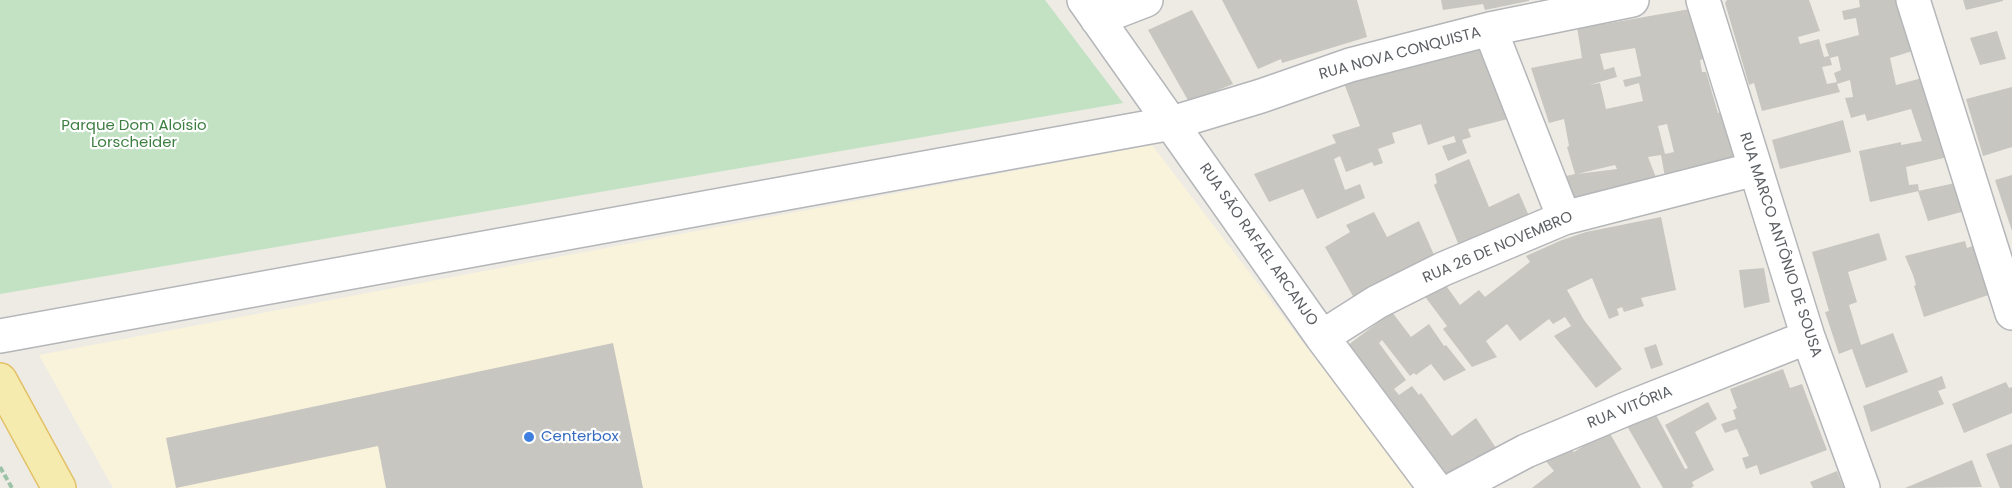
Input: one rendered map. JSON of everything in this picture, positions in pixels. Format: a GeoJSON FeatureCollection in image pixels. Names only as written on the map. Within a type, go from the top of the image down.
{"type":"FeatureCollection","features":[{"type":"Feature","properties":{"kind":"main road"},"geometry":{"type":"LineString","coordinates":[[0,380],[59,488]]}},
{"type":"Feature","properties":{"kind":"street"},"geometry":{"type":"LineString","coordinates":[[1090,9],[1146,0]]}},
{"type":"Feature","properties":{"kind":"street","name":"RUA NOVA CONQUISTA"},"geometry":{"type":"LineString","coordinates":[[0,336],[1172,123],[1261,96],[1350,65],[1490,29],[1632,0]]}},
{"type":"Feature","properties":{"kind":"street","name":"RUA MARCO ANTÔNIO DE SOUSA"},"geometry":{"type":"LineString","coordinates":[[1704,0],[1808,337],[1863,488]]}},
{"type":"Feature","properties":{"kind":"street"},"geometry":{"type":"LineString","coordinates":[[1913,0],[2012,313]]}},
{"type":"Feature","properties":{"kind":"street","name":"RUA SÃO RAFAEL ARCANJO"},"geometry":{"type":"LineString","coordinates":[[1090,9],[1322,337],[1435,488]]}},
{"type":"Feature","properties":{"kind":"street"},"geometry":{"type":"LineString","coordinates":[[1490,29],[1564,218]]}},
{"type":"Feature","properties":{"kind":"street","name":"RUA 26 DE NOVEMBRO"},"geometry":{"type":"LineString","coordinates":[[1322,337],[1377,302],[1443,269],[1564,218],[1755,169]]}},
{"type":"Feature","properties":{"kind":"street","name":"RUA VITÓRIA"},"geometry":{"type":"LineString","coordinates":[[1456,488],[1526,452],[1626,409],[1808,337]]}},
{"type":"Feature","properties":{"kind":"path"},"geometry":{"type":"LineString","coordinates":[[0,467],[12,488]]}},
{"type":"Feature","properties":{"kind":"shaded area"},"geometry":{"type":"Polygon","coordinates":[[[1152,145],[1414,488],[113,488],[39,355],[1152,145]]]}},
{"type":"Feature","properties":{"kind":"green space","name":"Parque Dom Aloísio Lorscheider"},"geometry":{"type":"Polygon","coordinates":[[[0,0],[1045,0],[1123,103],[0,294],[0,0]]]}},
{"type":"Feature","properties":{"kind":"building"},"geometry":{"type":"Polygon","coordinates":[[[1222,0],[1357,0],[1367,37],[1282,63],[1281,59],[1258,69],[1222,0]]]}},
{"type":"Feature","properties":{"kind":"building"},"geometry":{"type":"Polygon","coordinates":[[[1441,0],[1529,1],[1485,10],[1483,4],[1443,10],[1441,0]]]}},
{"type":"Feature","properties":{"kind":"building"},"geometry":{"type":"Polygon","coordinates":[[[1727,0],[1809,0],[1820,31],[1798,37],[1800,44],[1819,39],[1824,57],[1829,56],[1825,44],[1859,35],[1856,18],[1844,20],[1842,11],[1860,7],[1859,0],[1904,0],[1919,49],[1890,58],[1896,85],[1926,77],[1952,156],[1906,167],[1909,185],[1918,184],[1919,191],[1870,202],[1859,151],[1901,142],[1901,145],[1922,141],[1911,109],[1867,121],[1865,114],[1851,118],[1845,98],[1853,97],[1850,80],[1837,84],[1840,92],[1762,111],[1754,83],[1749,85],[1725,3],[1727,0]],[[1838,56],[1830,58],[1832,65],[1822,67],[1827,84],[1837,82],[1834,73],[1841,70],[1838,56]]]}},
{"type":"Feature","properties":{"kind":"building"},"geometry":{"type":"Polygon","coordinates":[[[1963,0],[2003,0],[2003,1],[1966,10],[1963,0]]]}},
{"type":"Feature","properties":{"kind":"building"},"geometry":{"type":"Polygon","coordinates":[[[1690,9],[1703,59],[1700,60],[1702,72],[1706,72],[1718,113],[1727,111],[1741,166],[1666,183],[1661,155],[1648,157],[1659,185],[1576,203],[1566,176],[1575,174],[1567,147],[1569,146],[1564,119],[1549,123],[1531,68],[1582,58],[1577,27],[1604,22],[1604,24],[1690,9]],[[1635,48],[1600,54],[1604,70],[1614,67],[1617,77],[1589,85],[1600,83],[1606,109],[1643,101],[1639,83],[1625,87],[1623,80],[1641,76],[1635,48]],[[1667,124],[1658,126],[1665,154],[1674,152],[1667,124]],[[1615,165],[1577,174],[1617,169],[1615,165]]]}},
{"type":"Feature","properties":{"kind":"building"},"geometry":{"type":"Polygon","coordinates":[[[1192,10],[1233,84],[1189,102],[1148,30],[1192,10]]]}},
{"type":"Feature","properties":{"kind":"building"},"geometry":{"type":"Polygon","coordinates":[[[1997,31],[2006,59],[1980,65],[1970,38],[1997,31]]]}},
{"type":"Feature","properties":{"kind":"building"},"geometry":{"type":"Polygon","coordinates":[[[1482,46],[1508,119],[1468,129],[1471,137],[1462,140],[1467,153],[1448,161],[1442,146],[1456,142],[1454,136],[1428,145],[1421,124],[1392,133],[1395,143],[1378,149],[1383,163],[1374,166],[1372,162],[1346,172],[1340,156],[1334,159],[1345,190],[1360,184],[1365,198],[1317,219],[1303,189],[1269,202],[1254,174],[1336,143],[1332,135],[1360,126],[1344,83],[1482,46]]]}},
{"type":"Feature","properties":{"kind":"building"},"geometry":{"type":"Polygon","coordinates":[[[2012,87],[2012,147],[1983,156],[1966,99],[2012,87]]]}},
{"type":"Feature","properties":{"kind":"building"},"geometry":{"type":"Polygon","coordinates":[[[1843,120],[1851,152],[1780,169],[1772,140],[1843,120]]]}},
{"type":"Feature","properties":{"kind":"building"},"geometry":{"type":"Polygon","coordinates":[[[1469,159],[1489,207],[1519,193],[1529,216],[1460,248],[1434,185],[1437,183],[1435,174],[1469,159]]]}},
{"type":"Feature","properties":{"kind":"building"},"geometry":{"type":"Polygon","coordinates":[[[2012,175],[2012,231],[1995,180],[2012,175]]]}},
{"type":"Feature","properties":{"kind":"building"},"geometry":{"type":"Polygon","coordinates":[[[1960,182],[1969,210],[1928,221],[1918,191],[1960,182]]]}},
{"type":"Feature","properties":{"kind":"building"},"geometry":{"type":"Polygon","coordinates":[[[1374,212],[1387,237],[1419,221],[1439,266],[1354,298],[1325,247],[1350,232],[1346,225],[1374,212]]]}},
{"type":"Feature","properties":{"kind":"building"},"geometry":{"type":"Polygon","coordinates":[[[1661,217],[1676,290],[1641,298],[1644,306],[1624,312],[1622,307],[1617,309],[1619,315],[1609,319],[1592,278],[1567,290],[1584,320],[1622,369],[1596,388],[1554,336],[1571,326],[1565,317],[1553,324],[1549,319],[1520,341],[1507,324],[1486,341],[1497,357],[1472,367],[1443,329],[1447,326],[1423,294],[1442,280],[1460,305],[1479,290],[1485,297],[1530,262],[1526,256],[1586,232],[1661,217]]]}},
{"type":"Feature","properties":{"kind":"building"},"geometry":{"type":"Polygon","coordinates":[[[1879,233],[1887,260],[1848,272],[1857,302],[1849,305],[1861,345],[1893,333],[1908,372],[1866,388],[1852,349],[1839,354],[1825,312],[1829,311],[1812,252],[1879,233]]]}},
{"type":"Feature","properties":{"kind":"building"},"geometry":{"type":"Polygon","coordinates":[[[1965,241],[1967,248],[1981,243],[2000,291],[1924,317],[1914,286],[1916,285],[1913,275],[1905,256],[1965,241]]]}},
{"type":"Feature","properties":{"kind":"building"},"geometry":{"type":"Polygon","coordinates":[[[1764,268],[1770,302],[1744,308],[1739,270],[1764,268]]]}},
{"type":"Feature","properties":{"kind":"building"},"geometry":{"type":"Polygon","coordinates":[[[1392,312],[1411,337],[1429,324],[1444,346],[1446,345],[1466,370],[1444,381],[1431,364],[1416,375],[1414,373],[1410,376],[1382,340],[1379,343],[1406,380],[1394,389],[1399,395],[1412,386],[1419,395],[1421,393],[1452,436],[1476,418],[1496,448],[1470,460],[1445,478],[1344,348],[1392,312]]]}},
{"type":"Feature","properties":{"kind":"building","name":"Centerbox"},"geometry":{"type":"Polygon","coordinates":[[[613,343],[643,488],[386,488],[378,446],[176,488],[166,438],[613,343]]]}},
{"type":"Feature","properties":{"kind":"building"},"geometry":{"type":"Polygon","coordinates":[[[1656,344],[1663,365],[1651,369],[1644,348],[1656,344]]]}},
{"type":"Feature","properties":{"kind":"building"},"geometry":{"type":"Polygon","coordinates":[[[1783,369],[1790,388],[1802,384],[1827,450],[1760,475],[1757,465],[1746,469],[1742,458],[1749,456],[1737,429],[1725,433],[1721,424],[1736,419],[1733,410],[1737,408],[1730,389],[1783,369]]]}},
{"type":"Feature","properties":{"kind":"building"},"geometry":{"type":"Polygon","coordinates":[[[1942,376],[1946,388],[1938,391],[1944,404],[1871,432],[1863,406],[1942,376]]]}},
{"type":"Feature","properties":{"kind":"building"},"geometry":{"type":"Polygon","coordinates":[[[2006,382],[2009,388],[2012,387],[2012,413],[1964,433],[1952,404],[2006,382]]]}},
{"type":"Feature","properties":{"kind":"building"},"geometry":{"type":"Polygon","coordinates":[[[1708,402],[1717,419],[1695,432],[1714,470],[1692,482],[1694,486],[1691,488],[1663,488],[1627,426],[1655,413],[1685,469],[1688,468],[1665,425],[1708,402]]]}},
{"type":"Feature","properties":{"kind":"building"},"geometry":{"type":"Polygon","coordinates":[[[1608,430],[1641,488],[1532,488],[1554,471],[1545,460],[1571,450],[1574,452],[1608,430]]]}},
{"type":"Feature","properties":{"kind":"building"},"geometry":{"type":"Polygon","coordinates":[[[2012,444],[2012,488],[2000,488],[1986,454],[2012,444]]]}},
{"type":"Feature","properties":{"kind":"building"},"geometry":{"type":"Polygon","coordinates":[[[1972,460],[1982,487],[1905,488],[1972,460]]]}},
{"type":"Feature","properties":{"kind":"building"},"geometry":{"type":"Polygon","coordinates":[[[1837,471],[1844,488],[1813,488],[1810,482],[1837,471]]]}},
{"type":"Feature","properties":{"kind":"place","name":"Centerbox"},"geometry":{"type":"Point","coordinates":[529,437]}}]}
